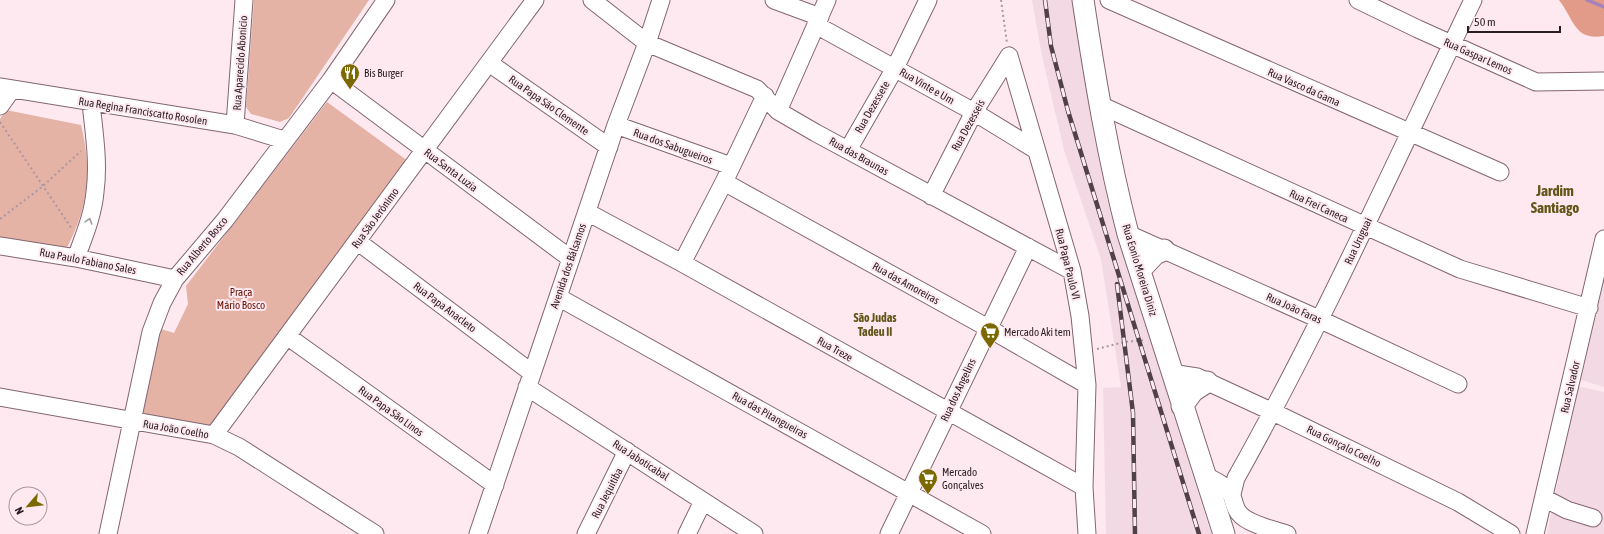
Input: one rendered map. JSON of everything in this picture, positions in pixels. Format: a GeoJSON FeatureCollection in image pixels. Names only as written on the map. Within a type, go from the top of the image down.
{"type":"FeatureCollection","features":[{"type":"Feature","properties":{"kind":"main road","name":"Rua Eonio Moreira Diniz"},"geometry":{"type":"LineString","coordinates":[[1083,0],[1100,105],[1119,199],[1128,234],[1182,406],[1206,476],[1235,525]]}},
{"type":"Feature","properties":{"kind":"main road"},"geometry":{"type":"LineString","coordinates":[[1140,270],[1155,254],[1164,250]]}},
{"type":"Feature","properties":{"kind":"main road"},"geometry":{"type":"LineString","coordinates":[[1182,406],[1193,391],[1207,382]]}},
{"type":"Feature","properties":{"kind":"street","name":"Rua Aparecido Abonicio"},"geometry":{"type":"LineString","coordinates":[[235,125],[244,0]]}},
{"type":"Feature","properties":{"kind":"street","name":"Rua Alberto Bosco"},"geometry":{"type":"LineString","coordinates":[[108,534],[130,421],[151,332],[162,303],[175,279],[225,220],[330,80],[386,0]]}},
{"type":"Feature","properties":{"kind":"street","name":"Rua São Jerónimo"},"geometry":{"type":"LineString","coordinates":[[214,435],[535,0]]}},
{"type":"Feature","properties":{"kind":"street","name":"Rua das Braunas"},"geometry":{"type":"LineString","coordinates":[[592,0],[647,43],[757,89],[778,111],[931,196],[1072,270]]}},
{"type":"Feature","properties":{"kind":"street","name":"Avenida dos Bálsamos"},"geometry":{"type":"LineString","coordinates":[[478,534],[608,147],[647,43],[661,0]]}},
{"type":"Feature","properties":{"kind":"street","name":"Rua Vinte e Um"},"geometry":{"type":"LineString","coordinates":[[774,0],[818,21],[895,68],[974,112],[1036,150]]}},
{"type":"Feature","properties":{"kind":"street"},"geometry":{"type":"LineString","coordinates":[[778,111],[827,0]]}},
{"type":"Feature","properties":{"kind":"street","name":"Rua Dezessete"},"geometry":{"type":"LineString","coordinates":[[848,150],[895,68],[928,0]]}},
{"type":"Feature","properties":{"kind":"street","name":"Rua Vasco da Gama"},"geometry":{"type":"LineString","coordinates":[[1109,0],[1500,172]]}},
{"type":"Feature","properties":{"kind":"street","name":"Rua Gaspar Lemos"},"geometry":{"type":"LineString","coordinates":[[1358,0],[1536,82],[1604,81]]}},
{"type":"Feature","properties":{"kind":"street","name":"Rua Uruguai"},"geometry":{"type":"LineString","coordinates":[[1231,486],[1273,412],[1321,320],[1364,226],[1411,134],[1473,0]]}},
{"type":"Feature","properties":{"kind":"street","name":"Rua Dezesseis"},"geometry":{"type":"LineString","coordinates":[[931,196],[974,112],[1009,56]]}},
{"type":"Feature","properties":{"kind":"street","name":"Rua Papa Paulo VI"},"geometry":{"type":"LineString","coordinates":[[1009,56],[1072,270],[1080,316],[1087,386],[1084,487],[1087,534]]}},
{"type":"Feature","properties":{"kind":"street","name":"Rua Papa São Clemente"},"geometry":{"type":"LineString","coordinates":[[489,63],[608,147]]}},
{"type":"Feature","properties":{"kind":"street","name":"Rua Santa Luzia"},"geometry":{"type":"LineString","coordinates":[[330,80],[571,259]]}},
{"type":"Feature","properties":{"kind":"street","name":"Rua Regina Franciscatto Rosolen"},"geometry":{"type":"LineString","coordinates":[[6,88],[91,103],[235,125],[284,140]]}},
{"type":"Feature","properties":{"kind":"street"},"geometry":{"type":"LineString","coordinates":[[0,106],[6,88]]}},
{"type":"Feature","properties":{"kind":"street"},"geometry":{"type":"LineString","coordinates":[[682,263],[724,182],[730,166],[765,96]]}},
{"type":"Feature","properties":{"kind":"street"},"geometry":{"type":"LineString","coordinates":[[79,250],[90,218],[95,193],[97,166],[91,103]]}},
{"type":"Feature","properties":{"kind":"street","name":"Rua Frei Caneca"},"geometry":{"type":"LineString","coordinates":[[1100,105],[1460,269],[1589,308]]}},
{"type":"Feature","properties":{"kind":"street","name":"Rua dos Sabugueiros"},"geometry":{"type":"LineString","coordinates":[[616,125],[730,166]]}},
{"type":"Feature","properties":{"kind":"street","name":"Rua das Amoreiras"},"geometry":{"type":"LineString","coordinates":[[724,182],[988,328],[1087,386]]}},
{"type":"Feature","properties":{"kind":"street","name":"Rua Treze"},"geometry":{"type":"LineString","coordinates":[[586,212],[682,263],[948,413],[1084,487]]}},
{"type":"Feature","properties":{"kind":"street","name":"Rua João Faras"},"geometry":{"type":"LineString","coordinates":[[1128,234],[1321,320],[1458,384]]}},
{"type":"Feature","properties":{"kind":"street","name":"Rua Salvador"},"geometry":{"type":"LineString","coordinates":[[1535,534],[1604,239]]}},
{"type":"Feature","properties":{"kind":"street","name":"Rua Papa Anacleto"},"geometry":{"type":"LineString","coordinates":[[357,241],[530,380]]}},
{"type":"Feature","properties":{"kind":"street","name":"Rua Paulo Fabiano Sales"},"geometry":{"type":"LineString","coordinates":[[0,246],[79,250],[175,279]]}},
{"type":"Feature","properties":{"kind":"street","name":"Rua dos Angelins"},"geometry":{"type":"LineString","coordinates":[[889,534],[1028,247]]}},
{"type":"Feature","properties":{"kind":"street","name":"Rua das Pitangueiras"},"geometry":{"type":"LineString","coordinates":[[558,297],[982,534]]}},
{"type":"Feature","properties":{"kind":"street","name":"Rua Papa São Linos"},"geometry":{"type":"LineString","coordinates":[[287,336],[495,485]]}},
{"type":"Feature","properties":{"kind":"street","name":"Rua Gonçalo Coelho"},"geometry":{"type":"LineString","coordinates":[[1172,372],[1197,377],[1273,412],[1438,492],[1511,534]]}},
{"type":"Feature","properties":{"kind":"street","name":"Rua Jaboticabal"},"geometry":{"type":"LineString","coordinates":[[530,380],[628,451],[754,534]]}},
{"type":"Feature","properties":{"kind":"street","name":"Rua João Coelho"},"geometry":{"type":"LineString","coordinates":[[0,397],[214,435],[239,447],[375,534]]}},
{"type":"Feature","properties":{"kind":"street","name":"Rua Jequitiba"},"geometry":{"type":"LineString","coordinates":[[586,534],[628,451]]}},
{"type":"Feature","properties":{"kind":"street"},"geometry":{"type":"LineString","coordinates":[[1206,476],[1231,486],[1235,525],[1287,534]]}},
{"type":"Feature","properties":{"kind":"street"},"geometry":{"type":"LineString","coordinates":[[1544,498],[1567,510],[1593,518]]}},
{"type":"Feature","properties":{"kind":"street"},"geometry":{"type":"LineString","coordinates":[[688,534],[703,501]]}},
{"type":"Feature","properties":{"kind":"path"},"geometry":{"type":"LineString","coordinates":[[1001,0],[1009,56]]}},
{"type":"Feature","properties":{"kind":"path"},"geometry":{"type":"LineString","coordinates":[[0,122],[43,186],[79,250]]}},
{"type":"Feature","properties":{"kind":"path"},"geometry":{"type":"LineString","coordinates":[[0,219],[43,186],[94,140]]}},
{"type":"Feature","properties":{"kind":"path"},"geometry":{"type":"LineString","coordinates":[[1084,353],[1124,342],[1161,338]]}},
{"type":"Feature","properties":{"kind":"shaded area"},"geometry":{"type":"Polygon","coordinates":[[[1032,0],[1073,0],[1075,21],[1105,178],[1125,255],[1211,534],[1106,534],[1103,388],[1121,387],[1101,259],[1064,150],[1042,56],[1032,0]]]}},
{"type":"Feature","properties":{"kind":"shaded area"},"geometry":{"type":"Polygon","coordinates":[[[1559,0],[1604,0],[1604,36],[1594,37],[1581,32],[1576,27],[1559,0]]]}},
{"type":"Feature","properties":{"kind":"shaded area"},"geometry":{"type":"Polygon","coordinates":[[[1604,281],[1604,387],[1581,380],[1604,281]]]}},
{"type":"Feature","properties":{"kind":"shaded area"},"geometry":{"type":"Polygon","coordinates":[[[1577,386],[1604,392],[1604,534],[1547,534],[1577,386]]]}},
{"type":"Feature","properties":{"kind":"green space"},"geometry":{"type":"Polygon","coordinates":[[[254,0],[369,0],[289,118],[280,122],[251,114],[246,107],[254,0]]]}},
{"type":"Feature","properties":{"kind":"green space","name":"Praça Mário Bosco"},"geometry":{"type":"Polygon","coordinates":[[[327,102],[408,161],[213,428],[141,413],[161,329],[174,333],[188,304],[186,286],[327,102]]]}},
{"type":"Feature","properties":{"kind":"green space"},"geometry":{"type":"Polygon","coordinates":[[[6,110],[81,125],[87,162],[85,196],[76,229],[58,263],[0,251],[0,119],[6,110]]]}},
{"type":"Feature","properties":{"kind":"waterway"},"geometry":{"type":"LineString","coordinates":[[1587,0],[1604,7]]}},
{"type":"Feature","properties":{"kind":"railway"},"geometry":{"type":"LineString","coordinates":[[1045,0],[1051,46],[1068,111],[1199,534]]}},
{"type":"Feature","properties":{"kind":"railway"},"geometry":{"type":"LineString","coordinates":[[1117,284],[1133,413],[1135,534]]}},
{"type":"Feature","properties":{"kind":"place","name":"Bis Burger"},"geometry":{"type":"Point","coordinates":[350,90]}},
{"type":"Feature","properties":{"kind":"place","name":"Mercado Aki tem"},"geometry":{"type":"Point","coordinates":[990,349]}},
{"type":"Feature","properties":{"kind":"place","name":"Mercado Gonçalves"},"geometry":{"type":"Point","coordinates":[928,495]}},
{"type":"Feature","properties":{"kind":"district","name":"Jardim Santiago"},"geometry":{"type":"Point","coordinates":[1555,198]}},
{"type":"Feature","properties":{"kind":"district","name":"São Judas Tadeu II"},"geometry":{"type":"Point","coordinates":[875,325]}}]}
